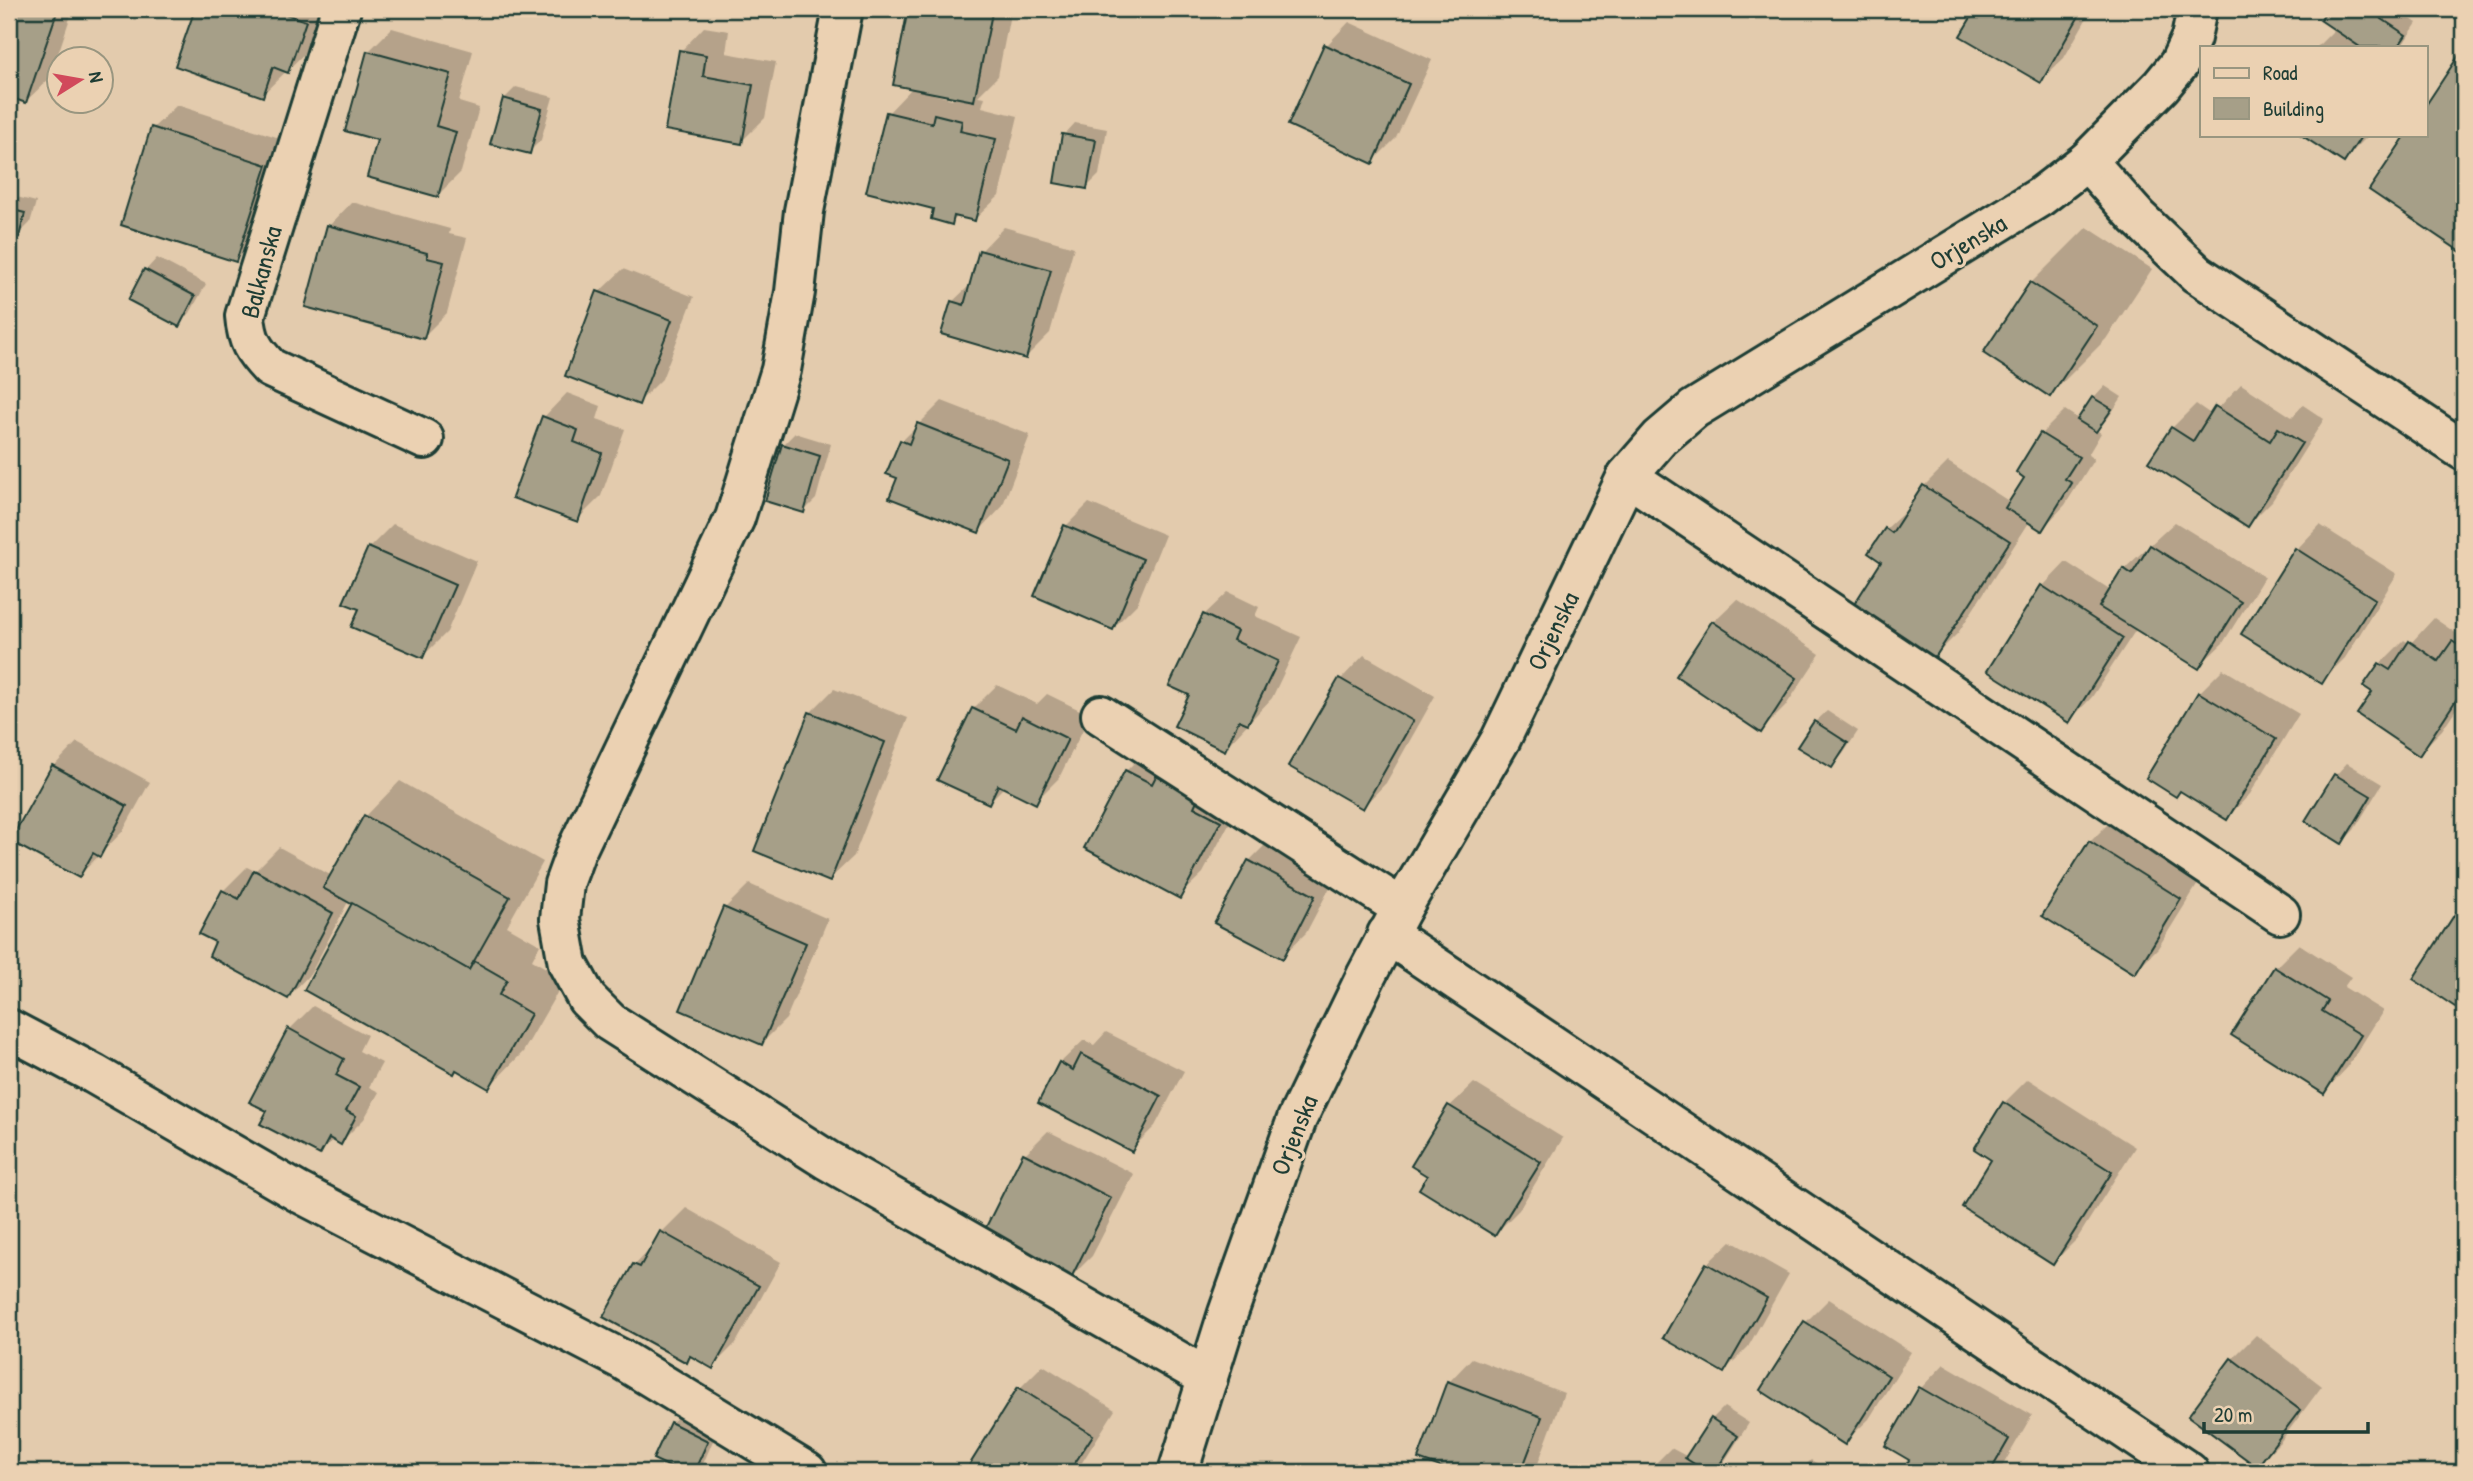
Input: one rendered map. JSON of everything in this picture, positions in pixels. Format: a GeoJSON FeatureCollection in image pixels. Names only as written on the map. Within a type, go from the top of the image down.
{"type":"FeatureCollection","features":[{"type":"Feature","properties":{"kind":"street","name":"Balkanska"},"geometry":{"type":"LineString","coordinates":[[341,9],[245,316],[246,332],[253,351],[270,368],[424,439]]}},
{"type":"Feature","properties":{"kind":"street"},"geometry":{"type":"LineString","coordinates":[[843,9],[804,211],[795,292],[781,370],[736,518],[576,851],[564,884],[560,919],[568,964],[587,999],[610,1022],[827,1160],[1208,1378]]}},
{"type":"Feature","properties":{"kind":"street","name":"Orjenska"},"geometry":{"type":"LineString","coordinates":[[1178,1472],[1228,1313],[1297,1119],[1394,921],[1501,739],[1627,476],[1660,438],[1694,409],[2040,197],[2087,161],[2179,64],[2190,38],[2197,9]]}},
{"type":"Feature","properties":{"kind":"street"},"geometry":{"type":"LineString","coordinates":[[2087,161],[2145,226],[2197,274],[2464,451]]}},
{"type":"Feature","properties":{"kind":"street"},"geometry":{"type":"LineString","coordinates":[[1627,476],[2280,914]]}},
{"type":"Feature","properties":{"kind":"street"},"geometry":{"type":"LineString","coordinates":[[1101,715],[2189,1472]]}},
{"type":"Feature","properties":{"kind":"street"},"geometry":{"type":"LineString","coordinates":[[9,1029],[94,1074],[299,1192],[621,1359],[807,1472]]}},
{"type":"Feature","properties":{"kind":"building"},"geometry":{"type":"Polygon","coordinates":[[[9,9],[58,9],[26,103],[9,97],[9,9]]]}},
{"type":"Feature","properties":{"kind":"building"},"geometry":{"type":"Polygon","coordinates":[[[195,9],[271,9],[306,21],[288,73],[273,67],[263,97],[175,66],[195,9]]]}},
{"type":"Feature","properties":{"kind":"building"},"geometry":{"type":"Polygon","coordinates":[[[497,9],[534,9],[530,19],[497,9]]]}},
{"type":"Feature","properties":{"kind":"building"},"geometry":{"type":"Polygon","coordinates":[[[908,9],[970,9],[992,13],[974,101],[893,85],[908,9]]]}},
{"type":"Feature","properties":{"kind":"building"},"geometry":{"type":"Polygon","coordinates":[[[1976,9],[2083,9],[2041,83],[1960,36],[1976,9]]]}},
{"type":"Feature","properties":{"kind":"building"},"geometry":{"type":"Polygon","coordinates":[[[2328,9],[2367,9],[2406,35],[2399,46],[2359,46],[2320,20],[2328,9]]]}},
{"type":"Feature","properties":{"kind":"building"},"geometry":{"type":"Polygon","coordinates":[[[1324,44],[1409,84],[1373,164],[1288,125],[1324,44]]]}},
{"type":"Feature","properties":{"kind":"building"},"geometry":{"type":"Polygon","coordinates":[[[679,50],[706,55],[703,76],[753,85],[742,144],[665,130],[679,50]]]}},
{"type":"Feature","properties":{"kind":"building"},"geometry":{"type":"Polygon","coordinates":[[[367,51],[451,74],[436,126],[456,132],[438,197],[367,177],[377,140],[345,131],[367,51]]]}},
{"type":"Feature","properties":{"kind":"building"},"geometry":{"type":"Polygon","coordinates":[[[2459,55],[2464,59],[2464,254],[2369,190],[2405,136],[2428,136],[2428,102],[2459,55]]]}},
{"type":"Feature","properties":{"kind":"building"},"geometry":{"type":"Polygon","coordinates":[[[503,98],[542,109],[530,154],[490,144],[503,98]]]}},
{"type":"Feature","properties":{"kind":"building"},"geometry":{"type":"Polygon","coordinates":[[[886,112],[932,123],[934,114],[962,121],[960,131],[996,139],[975,221],[954,216],[952,225],[931,219],[933,209],[866,192],[886,112]]]}},
{"type":"Feature","properties":{"kind":"building"},"geometry":{"type":"Polygon","coordinates":[[[151,127],[267,165],[236,262],[121,225],[151,127]]]}},
{"type":"Feature","properties":{"kind":"building"},"geometry":{"type":"Polygon","coordinates":[[[1062,134],[1096,140],[1087,189],[1054,183],[1062,134]]]}},
{"type":"Feature","properties":{"kind":"building"},"geometry":{"type":"Polygon","coordinates":[[[2303,136],[2361,136],[2344,163],[2303,136]]]}},
{"type":"Feature","properties":{"kind":"building"},"geometry":{"type":"Polygon","coordinates":[[[9,209],[25,213],[19,237],[9,234],[9,209]]]}},
{"type":"Feature","properties":{"kind":"building"},"geometry":{"type":"Polygon","coordinates":[[[327,225],[427,253],[427,258],[444,262],[424,339],[305,307],[327,225]]]}},
{"type":"Feature","properties":{"kind":"building"},"geometry":{"type":"Polygon","coordinates":[[[979,250],[1051,270],[1026,359],[941,334],[951,301],[964,305],[979,250]]]}},
{"type":"Feature","properties":{"kind":"building"},"geometry":{"type":"Polygon","coordinates":[[[144,269],[195,296],[179,327],[128,300],[144,269]]]}},
{"type":"Feature","properties":{"kind":"building"},"geometry":{"type":"Polygon","coordinates":[[[2030,282],[2097,326],[2050,397],[1983,353],[2030,282]]]}},
{"type":"Feature","properties":{"kind":"building"},"geometry":{"type":"Polygon","coordinates":[[[597,291],[672,320],[639,405],[565,376],[597,291]]]}},
{"type":"Feature","properties":{"kind":"building"},"geometry":{"type":"Polygon","coordinates":[[[2092,397],[2112,409],[2096,432],[2077,420],[2092,397]]]}},
{"type":"Feature","properties":{"kind":"building"},"geometry":{"type":"Polygon","coordinates":[[[2215,406],[2270,441],[2278,428],[2302,443],[2248,527],[2148,462],[2171,427],[2193,441],[2215,406]]]}},
{"type":"Feature","properties":{"kind":"building"},"geometry":{"type":"Polygon","coordinates":[[[542,416],[578,430],[574,442],[602,453],[578,522],[512,498],[542,416]]]}},
{"type":"Feature","properties":{"kind":"building"},"geometry":{"type":"Polygon","coordinates":[[[917,423],[1008,459],[979,533],[889,498],[897,478],[886,474],[900,440],[909,444],[917,423]]]}},
{"type":"Feature","properties":{"kind":"building"},"geometry":{"type":"Polygon","coordinates":[[[2040,433],[2079,457],[2065,479],[2072,483],[2042,531],[2005,508],[2024,478],[2016,472],[2040,433]]]}},
{"type":"Feature","properties":{"kind":"building"},"geometry":{"type":"Polygon","coordinates":[[[782,444],[820,456],[804,513],[765,501],[782,444]]]}},
{"type":"Feature","properties":{"kind":"building"},"geometry":{"type":"Polygon","coordinates":[[[1923,485],[2010,541],[1934,659],[1853,606],[1881,562],[1868,553],[1885,528],[1892,533],[1923,485]]]}},
{"type":"Feature","properties":{"kind":"building"},"geometry":{"type":"Polygon","coordinates":[[[1064,525],[1143,559],[1113,630],[1034,596],[1064,525]]]}},
{"type":"Feature","properties":{"kind":"building"},"geometry":{"type":"Polygon","coordinates":[[[2150,545],[2241,602],[2199,669],[2099,607],[2123,568],[2132,574],[2150,545]]]}},
{"type":"Feature","properties":{"kind":"building"},"geometry":{"type":"Polygon","coordinates":[[[368,547],[455,585],[423,658],[351,627],[359,609],[343,603],[368,547]]]}},
{"type":"Feature","properties":{"kind":"building"},"geometry":{"type":"Polygon","coordinates":[[[2295,548],[2375,599],[2322,684],[2241,634],[2295,548]]]}},
{"type":"Feature","properties":{"kind":"building"},"geometry":{"type":"Polygon","coordinates":[[[2041,585],[2123,638],[2069,723],[1987,671],[2041,585]]]}},
{"type":"Feature","properties":{"kind":"building"},"geometry":{"type":"Polygon","coordinates":[[[1203,614],[1237,631],[1233,640],[1278,661],[1248,724],[1239,720],[1225,751],[1174,726],[1189,695],[1169,686],[1203,614]]]}},
{"type":"Feature","properties":{"kind":"building"},"geometry":{"type":"Polygon","coordinates":[[[1712,621],[1797,678],[1761,733],[1676,676],[1712,621]]]}},
{"type":"Feature","properties":{"kind":"building"},"geometry":{"type":"Polygon","coordinates":[[[2409,641],[2438,661],[2452,641],[2464,649],[2464,688],[2419,756],[2357,714],[2372,692],[2363,686],[2379,663],[2390,670],[2409,641]]]}},
{"type":"Feature","properties":{"kind":"building"},"geometry":{"type":"Polygon","coordinates":[[[1339,678],[1413,721],[1363,809],[1288,766],[1339,678]]]}},
{"type":"Feature","properties":{"kind":"building"},"geometry":{"type":"Polygon","coordinates":[[[2198,692],[2276,739],[2227,820],[2180,791],[2176,797],[2146,778],[2198,692]]]}},
{"type":"Feature","properties":{"kind":"building"},"geometry":{"type":"Polygon","coordinates":[[[972,708],[1016,729],[1022,716],[1068,739],[1036,804],[998,785],[989,804],[937,780],[972,708]]]}},
{"type":"Feature","properties":{"kind":"building"},"geometry":{"type":"Polygon","coordinates":[[[809,712],[885,742],[830,882],[754,851],[809,712]]]}},
{"type":"Feature","properties":{"kind":"building"},"geometry":{"type":"Polygon","coordinates":[[[1814,721],[1848,743],[1832,768],[1797,747],[1814,721]]]}},
{"type":"Feature","properties":{"kind":"building"},"geometry":{"type":"Polygon","coordinates":[[[52,765],[127,806],[100,857],[93,853],[79,878],[10,841],[52,765]]]}},
{"type":"Feature","properties":{"kind":"building"},"geometry":{"type":"Polygon","coordinates":[[[1125,770],[1152,784],[1156,776],[1198,798],[1194,807],[1221,821],[1180,899],[1084,848],[1125,770]]]}},
{"type":"Feature","properties":{"kind":"building"},"geometry":{"type":"Polygon","coordinates":[[[2334,774],[2371,796],[2342,844],[2305,821],[2334,774]]]}},
{"type":"Feature","properties":{"kind":"building"},"geometry":{"type":"Polygon","coordinates":[[[364,815],[510,897],[469,970],[323,888],[364,815]]]}},
{"type":"Feature","properties":{"kind":"building"},"geometry":{"type":"Polygon","coordinates":[[[2089,841],[2181,899],[2135,974],[2042,916],[2089,841]]]}},
{"type":"Feature","properties":{"kind":"building"},"geometry":{"type":"Polygon","coordinates":[[[1248,860],[1315,896],[1283,959],[1214,923],[1248,860]]]}},
{"type":"Feature","properties":{"kind":"building"},"geometry":{"type":"Polygon","coordinates":[[[254,870],[333,913],[288,999],[209,956],[215,942],[199,934],[222,890],[239,899],[254,870]]]}},
{"type":"Feature","properties":{"kind":"building"},"geometry":{"type":"Polygon","coordinates":[[[2464,900],[2464,1013],[2413,979],[2464,900]]]}},
{"type":"Feature","properties":{"kind":"building"},"geometry":{"type":"Polygon","coordinates":[[[352,903],[469,970],[474,961],[507,980],[499,995],[531,1014],[489,1089],[456,1070],[454,1074],[304,990],[352,903]]]}},
{"type":"Feature","properties":{"kind":"building"},"geometry":{"type":"Polygon","coordinates":[[[723,907],[806,943],[762,1045],[680,1010],[723,907]]]}},
{"type":"Feature","properties":{"kind":"building"},"geometry":{"type":"Polygon","coordinates":[[[2274,967],[2328,1001],[2322,1011],[2361,1035],[2324,1094],[2231,1035],[2274,967]]]}},
{"type":"Feature","properties":{"kind":"building"},"geometry":{"type":"Polygon","coordinates":[[[288,1028],[344,1059],[336,1075],[359,1087],[346,1111],[356,1116],[341,1145],[329,1138],[320,1155],[260,1124],[267,1111],[249,1102],[288,1028]]]}},
{"type":"Feature","properties":{"kind":"building"},"geometry":{"type":"Polygon","coordinates":[[[1081,1054],[1161,1096],[1132,1152],[1038,1103],[1059,1062],[1073,1070],[1081,1054]]]}},
{"type":"Feature","properties":{"kind":"building"},"geometry":{"type":"Polygon","coordinates":[[[2003,1102],[2112,1172],[2053,1265],[1962,1207],[1991,1160],[1974,1149],[2003,1102]]]}},
{"type":"Feature","properties":{"kind":"building"},"geometry":{"type":"Polygon","coordinates":[[[1448,1105],[1541,1162],[1495,1236],[1419,1189],[1427,1176],[1411,1166],[1448,1105]]]}},
{"type":"Feature","properties":{"kind":"building"},"geometry":{"type":"Polygon","coordinates":[[[1023,1153],[1111,1198],[1069,1282],[981,1237],[1023,1153]]]}},
{"type":"Feature","properties":{"kind":"building"},"geometry":{"type":"Polygon","coordinates":[[[660,1231],[759,1286],[713,1369],[690,1356],[687,1363],[603,1317],[633,1264],[640,1267],[660,1231]]]}},
{"type":"Feature","properties":{"kind":"building"},"geometry":{"type":"Polygon","coordinates":[[[1706,1263],[1767,1298],[1724,1373],[1663,1338],[1706,1263]]]}},
{"type":"Feature","properties":{"kind":"building"},"geometry":{"type":"Polygon","coordinates":[[[1804,1321],[1889,1376],[1845,1445],[1760,1390],[1804,1321]]]}},
{"type":"Feature","properties":{"kind":"building"},"geometry":{"type":"Polygon","coordinates":[[[2231,1358],[2300,1410],[2257,1467],[2188,1416],[2231,1358]]]}},
{"type":"Feature","properties":{"kind":"building"},"geometry":{"type":"Polygon","coordinates":[[[1447,1381],[1542,1417],[1521,1472],[1454,1472],[1418,1459],[1447,1381]]]}},
{"type":"Feature","properties":{"kind":"building"},"geometry":{"type":"Polygon","coordinates":[[[1018,1387],[1093,1435],[1069,1472],[965,1472],[1018,1387]]]}},
{"type":"Feature","properties":{"kind":"building"},"geometry":{"type":"Polygon","coordinates":[[[1919,1387],[2009,1439],[1990,1472],[1902,1472],[1909,1460],[1885,1446],[1919,1387]]]}},
{"type":"Feature","properties":{"kind":"building"},"geometry":{"type":"Polygon","coordinates":[[[1711,1418],[1738,1436],[1715,1472],[1707,1472],[1685,1458],[1711,1418]]]}},
{"type":"Feature","properties":{"kind":"building"},"geometry":{"type":"Polygon","coordinates":[[[670,1422],[708,1441],[694,1472],[681,1472],[653,1459],[670,1422]]]}}]}
